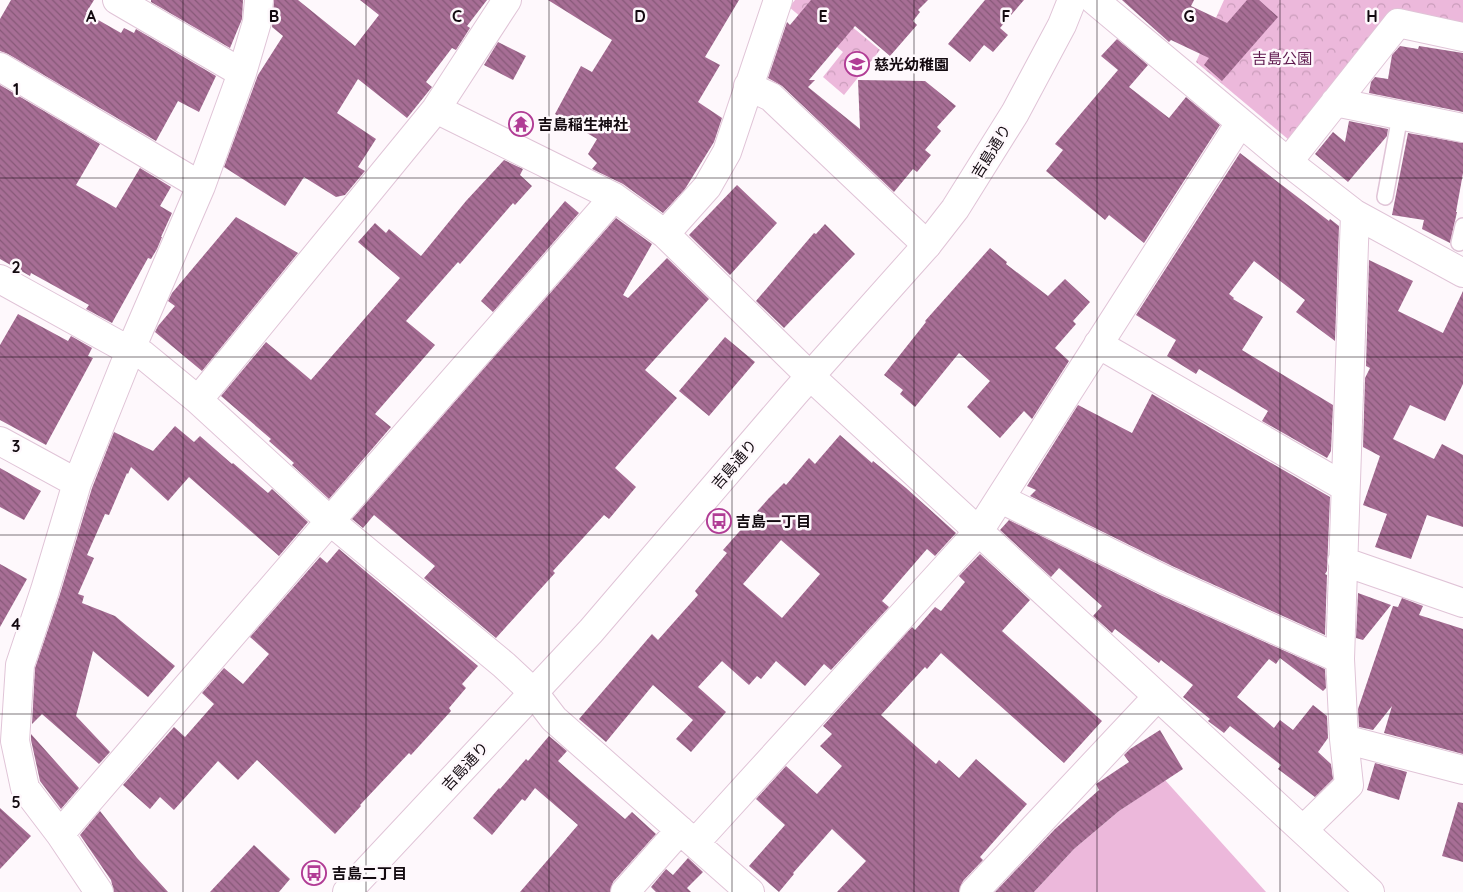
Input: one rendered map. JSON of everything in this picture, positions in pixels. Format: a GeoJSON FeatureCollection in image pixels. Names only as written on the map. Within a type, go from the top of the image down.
{"type":"FeatureCollection","features":[{"type":"Feature","properties":{"kind":"street"},"geometry":{"type":"LineString","coordinates":[[117,0],[242,74]]}},
{"type":"Feature","properties":{"kind":"street"},"geometry":{"type":"LineString","coordinates":[[99,892],[60,834],[25,788],[15,741],[7,667],[45,590],[77,483],[130,351],[201,186],[242,74],[257,22],[259,0]]}},
{"type":"Feature","properties":{"kind":"street"},"geometry":{"type":"LineString","coordinates":[[198,400],[436,109],[507,0]]}},
{"type":"Feature","properties":{"kind":"street"},"geometry":{"type":"LineString","coordinates":[[664,234],[707,187],[727,152],[778,0]]}},
{"type":"Feature","properties":{"kind":"street","name":"吉島通り"},"geometry":{"type":"LineString","coordinates":[[347,892],[591,631],[810,376],[927,246],[955,209],[1014,113],[1062,25],[1072,0]]}},
{"type":"Feature","properties":{"kind":"street"},"geometry":{"type":"LineString","coordinates":[[1094,0],[1240,123],[1355,214],[1463,273]]}},
{"type":"Feature","properties":{"kind":"street"},"geometry":{"type":"LineString","coordinates":[[1288,162],[1398,23],[1463,37]]}},
{"type":"Feature","properties":{"kind":"street"},"geometry":{"type":"LineString","coordinates":[[0,67],[201,186]]}},
{"type":"Feature","properties":{"kind":"street"},"geometry":{"type":"LineString","coordinates":[[748,86],[772,98],[927,246]]}},
{"type":"Feature","properties":{"kind":"street"},"geometry":{"type":"LineString","coordinates":[[1335,102],[1463,128]]}},
{"type":"Feature","properties":{"kind":"street"},"geometry":{"type":"LineString","coordinates":[[436,109],[614,197],[664,234],[810,376],[1370,892]]}},
{"type":"Feature","properties":{"kind":"street"},"geometry":{"type":"LineString","coordinates":[[625,892],[687,837],[979,531],[1240,123]]}},
{"type":"Feature","properties":{"kind":"street"},"geometry":{"type":"LineString","coordinates":[[60,834],[330,521],[614,197]]}},
{"type":"Feature","properties":{"kind":"street"},"geometry":{"type":"LineString","coordinates":[[1303,830],[1349,785],[1344,739],[1340,658],[1355,214]]}},
{"type":"Feature","properties":{"kind":"street"},"geometry":{"type":"LineString","coordinates":[[0,279],[130,351],[142,354],[198,400],[330,521],[504,665],[534,693],[554,719],[750,892]]}},
{"type":"Feature","properties":{"kind":"street"},"geometry":{"type":"LineString","coordinates":[[1098,344],[1345,487]]}},
{"type":"Feature","properties":{"kind":"street"},"geometry":{"type":"LineString","coordinates":[[0,441],[77,483]]}},
{"type":"Feature","properties":{"kind":"street"},"geometry":{"type":"LineString","coordinates":[[1000,499],[1165,580],[1340,658]]}},
{"type":"Feature","properties":{"kind":"street"},"geometry":{"type":"LineString","coordinates":[[1342,561],[1463,603]]}},
{"type":"Feature","properties":{"kind":"street"},"geometry":{"type":"LineString","coordinates":[[974,892],[1157,697]]}},
{"type":"Feature","properties":{"kind":"street"},"geometry":{"type":"LineString","coordinates":[[1344,739],[1463,770]]}},
{"type":"Feature","properties":{"kind":"lane"},"geometry":{"type":"LineString","coordinates":[[1386,197],[1400,116]]}},
{"type":"Feature","properties":{"kind":"lane"},"geometry":{"type":"LineString","coordinates":[[1459,243],[1463,226]]}},
{"type":"Feature","properties":{"kind":"green space"},"geometry":{"type":"Polygon","coordinates":[[[795,0],[820,0],[880,50],[844,95],[823,77],[843,52],[789,7],[795,0]]]}},
{"type":"Feature","properties":{"kind":"green space","name":"吉島公園"},"geometry":{"type":"Polygon","coordinates":[[[1224,0],[1463,0],[1463,24],[1396,11],[1289,140],[1196,62],[1224,0]]]}},
{"type":"Feature","properties":{"kind":"green space"},"geometry":{"type":"Polygon","coordinates":[[[1165,780],[1266,892],[1034,892],[1074,849],[1119,811],[1165,780]]]}},
{"type":"Feature","properties":{"kind":"building"},"geometry":{"type":"Polygon","coordinates":[[[11,0],[94,0],[86,13],[121,33],[124,28],[134,33],[136,29],[216,76],[199,112],[178,101],[156,141],[0,51],[0,19],[11,0]]]}},
{"type":"Feature","properties":{"kind":"building"},"geometry":{"type":"Polygon","coordinates":[[[151,0],[243,0],[242,19],[230,48],[151,2],[151,0]]]}},
{"type":"Feature","properties":{"kind":"building"},"geometry":{"type":"Polygon","coordinates":[[[274,0],[298,0],[355,46],[379,15],[360,0],[487,0],[467,26],[470,28],[456,50],[452,48],[426,82],[432,87],[407,118],[358,79],[337,113],[376,139],[358,167],[365,171],[345,195],[336,197],[304,177],[285,206],[224,167],[258,75],[283,36],[272,27],[274,0]]]}},
{"type":"Feature","properties":{"kind":"building"},"geometry":{"type":"Polygon","coordinates":[[[548,0],[739,0],[705,57],[720,65],[698,102],[722,118],[714,142],[685,189],[663,213],[623,184],[592,169],[597,163],[588,154],[597,139],[555,114],[581,66],[592,72],[612,40],[548,0]]]}},
{"type":"Feature","properties":{"kind":"building"},"geometry":{"type":"Polygon","coordinates":[[[811,0],[928,0],[918,10],[920,12],[913,21],[917,25],[890,56],[855,26],[809,80],[815,80],[808,87],[860,129],[858,80],[925,81],[956,106],[937,127],[941,131],[925,150],[931,155],[917,172],[913,169],[894,192],[782,86],[768,78],[787,22],[790,25],[811,0]]]}},
{"type":"Feature","properties":{"kind":"building"},"geometry":{"type":"Polygon","coordinates":[[[985,0],[1024,0],[1000,28],[1008,35],[993,52],[984,45],[970,62],[948,44],[985,0]]]}},
{"type":"Feature","properties":{"kind":"building"},"geometry":{"type":"Polygon","coordinates":[[[1122,0],[1194,0],[1191,6],[1227,23],[1247,0],[1259,0],[1278,17],[1222,81],[1204,65],[1209,58],[1171,40],[1169,42],[1122,0]]]}},
{"type":"Feature","properties":{"kind":"building"},"geometry":{"type":"Polygon","coordinates":[[[1117,39],[1148,65],[1129,87],[1169,118],[1186,97],[1220,125],[1144,243],[1109,215],[1105,220],[1046,171],[1063,150],[1055,144],[1118,70],[1101,56],[1117,39]]]}},
{"type":"Feature","properties":{"kind":"building"},"geometry":{"type":"Polygon","coordinates":[[[498,42],[526,56],[513,80],[484,65],[498,42]]]}},
{"type":"Feature","properties":{"kind":"building"},"geometry":{"type":"Polygon","coordinates":[[[1400,46],[1418,49],[1419,46],[1463,53],[1463,112],[1369,93],[1371,82],[1375,77],[1388,79],[1392,55],[1400,46]]]}},
{"type":"Feature","properties":{"kind":"building"},"geometry":{"type":"Polygon","coordinates":[[[0,85],[100,144],[76,185],[116,208],[140,168],[171,187],[160,206],[172,213],[157,249],[151,259],[148,258],[112,323],[86,309],[89,305],[31,273],[30,276],[0,259],[0,85]]]}},
{"type":"Feature","properties":{"kind":"building"},"geometry":{"type":"Polygon","coordinates":[[[1349,121],[1388,129],[1387,136],[1348,182],[1315,154],[1333,132],[1345,142],[1349,121]]]}},
{"type":"Feature","properties":{"kind":"building"},"geometry":{"type":"Polygon","coordinates":[[[1408,133],[1463,143],[1463,173],[1450,243],[1422,229],[1424,220],[1392,215],[1408,133]]]}},
{"type":"Feature","properties":{"kind":"building"},"geometry":{"type":"Polygon","coordinates":[[[1240,153],[1329,221],[1330,219],[1339,226],[1335,341],[1296,312],[1305,300],[1254,261],[1229,294],[1233,299],[1263,317],[1242,350],[1333,405],[1331,451],[1327,458],[1262,421],[1268,411],[1199,369],[1196,374],[1167,356],[1176,340],[1136,315],[1240,153]]]}},
{"type":"Feature","properties":{"kind":"building"},"geometry":{"type":"Polygon","coordinates":[[[504,160],[523,169],[520,175],[532,186],[515,205],[513,203],[460,264],[458,262],[406,321],[435,345],[375,414],[391,427],[329,499],[292,465],[294,463],[269,441],[271,439],[221,396],[266,342],[311,380],[400,278],[358,242],[375,223],[386,233],[389,229],[421,256],[466,201],[504,160]]]}},
{"type":"Feature","properties":{"kind":"building"},"geometry":{"type":"Polygon","coordinates":[[[737,185],[777,223],[730,275],[689,235],[737,185]]]}},
{"type":"Feature","properties":{"kind":"building"},"geometry":{"type":"Polygon","coordinates":[[[565,201],[579,213],[493,312],[481,301],[565,201]]]}},
{"type":"Feature","properties":{"kind":"building"},"geometry":{"type":"Polygon","coordinates":[[[236,217],[298,253],[202,371],[155,332],[175,306],[168,301],[172,293],[236,217]]]}},
{"type":"Feature","properties":{"kind":"building"},"geometry":{"type":"Polygon","coordinates":[[[616,218],[652,244],[623,295],[628,298],[667,258],[709,299],[645,370],[677,398],[615,468],[636,487],[609,519],[604,515],[496,638],[424,578],[435,566],[374,515],[363,528],[352,519],[616,218]]]}},
{"type":"Feature","properties":{"kind":"building"},"geometry":{"type":"Polygon","coordinates":[[[825,224],[855,254],[784,328],[756,301],[814,233],[816,234],[825,224]]]}},
{"type":"Feature","properties":{"kind":"building"},"geometry":{"type":"Polygon","coordinates":[[[990,248],[1007,262],[1006,264],[1048,296],[1065,279],[1090,302],[1073,321],[1076,324],[1055,348],[1069,361],[1032,419],[1024,411],[1000,438],[967,407],[990,381],[959,353],[915,407],[900,394],[903,390],[884,375],[925,321],[990,248]]]}},
{"type":"Feature","properties":{"kind":"building"},"geometry":{"type":"Polygon","coordinates":[[[1369,260],[1413,281],[1398,311],[1443,333],[1463,291],[1463,384],[1445,421],[1410,405],[1393,439],[1434,459],[1442,444],[1463,455],[1463,527],[1427,515],[1411,559],[1375,547],[1387,514],[1363,505],[1380,456],[1363,447],[1365,378],[1370,368],[1366,366],[1369,260]]]}},
{"type":"Feature","properties":{"kind":"building"},"geometry":{"type":"Polygon","coordinates":[[[18,314],[68,341],[71,336],[92,348],[88,356],[93,358],[46,445],[0,420],[0,345],[18,314]]]}},
{"type":"Feature","properties":{"kind":"building"},"geometry":{"type":"Polygon","coordinates":[[[725,337],[755,362],[709,416],[679,391],[725,337]]]}},
{"type":"Feature","properties":{"kind":"building"},"geometry":{"type":"Polygon","coordinates":[[[1152,394],[1330,497],[1327,571],[1325,574],[1327,575],[1325,635],[1172,566],[1030,496],[1036,490],[1027,486],[1078,405],[1132,433],[1152,394]]]}},
{"type":"Feature","properties":{"kind":"building"},"geometry":{"type":"Polygon","coordinates":[[[175,426],[194,442],[200,436],[268,493],[272,489],[308,522],[279,556],[189,477],[168,501],[131,467],[109,515],[105,514],[87,555],[94,558],[78,594],[84,596],[82,603],[115,616],[175,666],[148,697],[93,651],[76,716],[110,752],[99,764],[42,714],[32,724],[35,668],[92,488],[114,432],[153,451],[175,426]]]}},
{"type":"Feature","properties":{"kind":"building"},"geometry":{"type":"Polygon","coordinates":[[[840,435],[872,463],[873,461],[906,488],[956,533],[935,556],[927,549],[882,601],[889,607],[831,670],[824,664],[805,686],[776,661],[761,679],[757,676],[749,685],[722,661],[698,687],[726,712],[691,752],[676,739],[693,720],[653,685],[606,742],[579,719],[652,634],[658,640],[698,595],[695,591],[727,553],[723,550],[769,498],[784,483],[786,485],[809,458],[815,464],[840,435]],[[781,540],[743,584],[782,618],[820,574],[781,540]]]}},
{"type":"Feature","properties":{"kind":"building"},"geometry":{"type":"Polygon","coordinates":[[[0,468],[41,491],[24,520],[0,507],[0,468]]]}},
{"type":"Feature","properties":{"kind":"building"},"geometry":{"type":"Polygon","coordinates":[[[1009,520],[1158,594],[1325,669],[1326,688],[1323,691],[1280,658],[1276,664],[1269,659],[1237,697],[1274,728],[1280,720],[1293,730],[1313,705],[1327,716],[1328,738],[1318,752],[1331,764],[1333,779],[1315,797],[1278,769],[1281,765],[1230,726],[1224,733],[1208,721],[1210,719],[1183,697],[1193,685],[1161,660],[1159,663],[1115,629],[1112,633],[1093,616],[1102,606],[1059,568],[1051,577],[1000,530],[1009,520]]]}},
{"type":"Feature","properties":{"kind":"building"},"geometry":{"type":"Polygon","coordinates":[[[339,549],[478,666],[462,684],[466,688],[449,708],[451,711],[411,755],[409,753],[335,834],[257,760],[238,780],[218,761],[174,810],[160,797],[150,809],[123,785],[174,727],[185,737],[214,704],[202,693],[224,668],[243,684],[269,654],[250,637],[320,557],[327,563],[339,549]]]}},
{"type":"Feature","properties":{"kind":"building"},"geometry":{"type":"Polygon","coordinates":[[[980,554],[1030,600],[1002,631],[1102,721],[1064,763],[941,653],[927,669],[925,667],[881,715],[936,764],[939,760],[959,778],[976,759],[1027,804],[980,857],[983,860],[963,881],[959,892],[837,892],[866,861],[832,829],[793,873],[779,892],[749,866],[785,825],[756,799],[786,766],[817,794],[842,766],[820,746],[832,734],[823,726],[912,627],[915,630],[935,607],[941,611],[965,582],[959,576],[980,554]]]}},
{"type":"Feature","properties":{"kind":"building"},"geometry":{"type":"Polygon","coordinates":[[[0,564],[27,579],[0,627],[0,564]]]}},
{"type":"Feature","properties":{"kind":"building"},"geometry":{"type":"Polygon","coordinates":[[[1358,593],[1391,605],[1363,640],[1356,638],[1358,593]]]}},
{"type":"Feature","properties":{"kind":"building"},"geometry":{"type":"Polygon","coordinates":[[[1402,598],[1423,606],[1419,615],[1463,629],[1463,754],[1384,733],[1392,706],[1373,730],[1359,727],[1358,709],[1393,606],[1398,607],[1402,598]]]}},
{"type":"Feature","properties":{"kind":"building"},"geometry":{"type":"Polygon","coordinates":[[[1160,730],[1183,769],[1119,811],[1074,849],[1034,892],[995,892],[1055,829],[1099,790],[1096,784],[1129,762],[1124,755],[1130,749],[1160,730]]]}},
{"type":"Feature","properties":{"kind":"building"},"geometry":{"type":"Polygon","coordinates":[[[31,734],[79,788],[61,809],[40,781],[31,734]]]}},
{"type":"Feature","properties":{"kind":"building"},"geometry":{"type":"Polygon","coordinates":[[[549,736],[567,751],[558,761],[625,819],[632,812],[656,834],[613,882],[610,892],[520,892],[578,825],[535,788],[525,801],[522,799],[492,835],[473,818],[526,759],[528,761],[549,736]]]}},
{"type":"Feature","properties":{"kind":"building"},"geometry":{"type":"Polygon","coordinates":[[[1375,763],[1407,772],[1399,800],[1367,790],[1375,763]]]}},
{"type":"Feature","properties":{"kind":"building"},"geometry":{"type":"Polygon","coordinates":[[[1458,802],[1463,803],[1463,862],[1442,856],[1458,802]]]}},
{"type":"Feature","properties":{"kind":"building"},"geometry":{"type":"Polygon","coordinates":[[[0,808],[31,836],[0,869],[0,808]]]}},
{"type":"Feature","properties":{"kind":"building"},"geometry":{"type":"Polygon","coordinates":[[[100,811],[137,858],[168,892],[114,892],[111,880],[80,835],[100,811]]]}},
{"type":"Feature","properties":{"kind":"building"},"geometry":{"type":"Polygon","coordinates":[[[254,845],[290,879],[279,892],[210,892],[254,845]]]}},
{"type":"Feature","properties":{"kind":"building"},"geometry":{"type":"Polygon","coordinates":[[[688,858],[703,872],[687,888],[691,892],[656,892],[651,887],[666,869],[673,875],[688,858]]]}},
{"type":"Feature","properties":{"kind":"place","name":"慈光幼稚園"},"geometry":{"type":"Point","coordinates":[857,64]}},
{"type":"Feature","properties":{"kind":"place","name":"吉島稲生神社"},"geometry":{"type":"Point","coordinates":[521,124]}},
{"type":"Feature","properties":{"kind":"place","name":"吉島一丁目"},"geometry":{"type":"Point","coordinates":[719,521]}},
{"type":"Feature","properties":{"kind":"place","name":"吉島二丁目"},"geometry":{"type":"Point","coordinates":[314,873]}}]}
